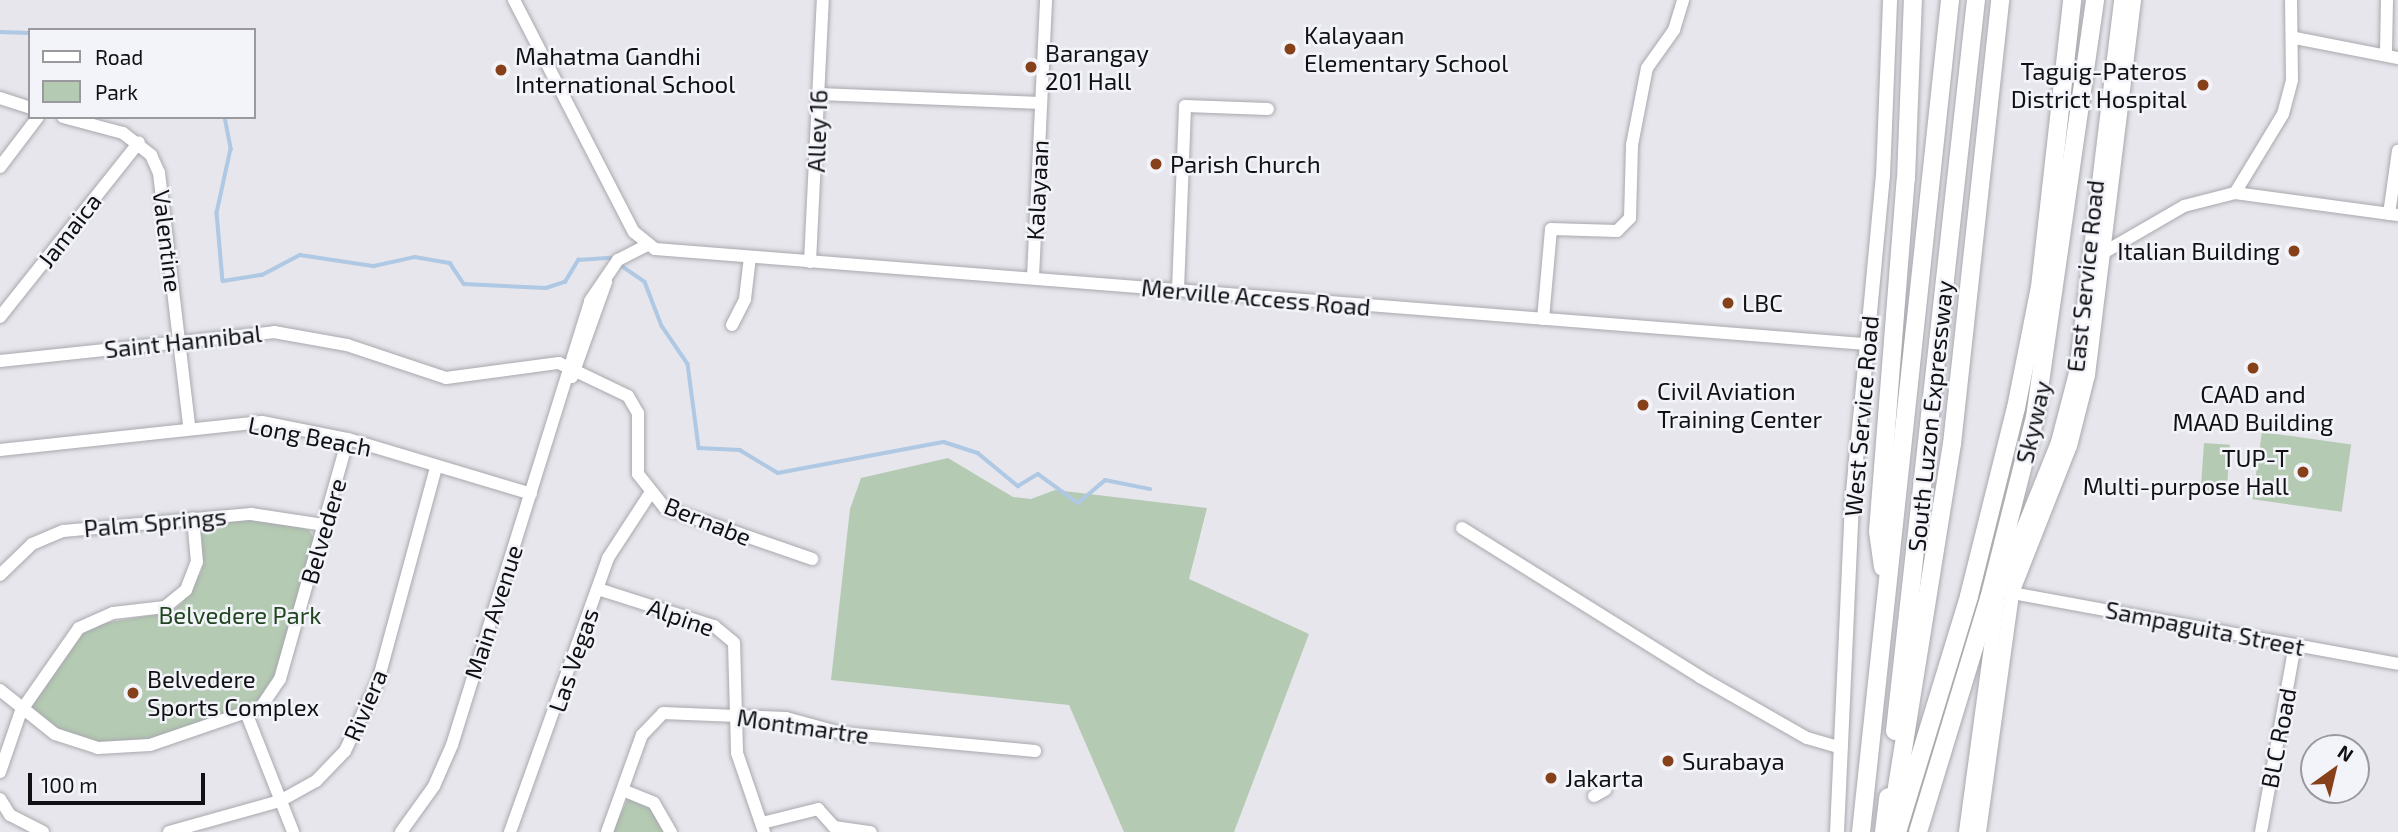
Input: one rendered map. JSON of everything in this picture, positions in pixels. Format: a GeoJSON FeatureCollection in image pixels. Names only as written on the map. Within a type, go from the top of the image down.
{"type":"FeatureCollection","features":[{"type":"Feature","properties":{"kind":"highway"},"geometry":{"type":"LineString","coordinates":[[1888,583],[1878,531],[1912,63],[1913,0]]}},
{"type":"Feature","properties":{"kind":"highway","name":"South Luzon Expressway"},"geometry":{"type":"LineString","coordinates":[[1860,832],[1950,0]]}},
{"type":"Feature","properties":{"kind":"highway","name":"South Luzon Expressway"},"geometry":{"type":"LineString","coordinates":[[1887,832],[1976,0]]}},
{"type":"Feature","properties":{"kind":"highway"},"geometry":{"type":"LineString","coordinates":[[1887,832],[1937,551],[2000,0]]}},
{"type":"Feature","properties":{"kind":"highway","name":"Skyway"},"geometry":{"type":"LineString","coordinates":[[1897,832],[1996,500],[2040,288],[2072,0]]}},
{"type":"Feature","properties":{"kind":"highway","name":"Skyway"},"geometry":{"type":"LineString","coordinates":[[1918,832],[1989,599],[2035,417],[2078,146],[2095,0]]}},
{"type":"Feature","properties":{"kind":"main road","name":"West Service Road"},"geometry":{"type":"LineString","coordinates":[[1837,832],[1866,344],[1883,176],[1890,0]]}},
{"type":"Feature","properties":{"kind":"main road","name":"East Service Road"},"geometry":{"type":"LineString","coordinates":[[1979,832],[2012,593],[2081,410],[2103,253],[2121,0]]}},
{"type":"Feature","properties":{"kind":"main road","name":"East Service Road"},"geometry":{"type":"LineString","coordinates":[[1966,832],[1999,589],[2058,442],[2076,373],[2120,33],[2134,0]]}},
{"type":"Feature","properties":{"kind":"street"},"geometry":{"type":"LineString","coordinates":[[514,0],[646,246]]}},
{"type":"Feature","properties":{"kind":"street","name":"Alley 16"},"geometry":{"type":"LineString","coordinates":[[810,262],[823,0]]}},
{"type":"Feature","properties":{"kind":"street","name":"Kalayaan"},"geometry":{"type":"LineString","coordinates":[[1033,277],[1046,0]]}},
{"type":"Feature","properties":{"kind":"street"},"geometry":{"type":"LineString","coordinates":[[1543,318],[1551,229],[1617,231],[1630,218],[1632,145],[1647,68],[1674,30],[1683,0]]}},
{"type":"Feature","properties":{"kind":"street"},"geometry":{"type":"LineString","coordinates":[[2235,192],[2283,114],[2295,38],[2291,0]]}},
{"type":"Feature","properties":{"kind":"street"},"geometry":{"type":"LineString","coordinates":[[2295,38],[2392,55],[2393,34],[2387,0]]}},
{"type":"Feature","properties":{"kind":"street"},"geometry":{"type":"LineString","coordinates":[[819,94],[1041,103]]}},
{"type":"Feature","properties":{"kind":"street"},"geometry":{"type":"LineString","coordinates":[[0,98],[28,107]]}},
{"type":"Feature","properties":{"kind":"street"},"geometry":{"type":"LineString","coordinates":[[1178,290],[1184,108],[1268,109]]}},
{"type":"Feature","properties":{"kind":"street"},"geometry":{"type":"LineString","coordinates":[[0,167],[36,119]]}},
{"type":"Feature","properties":{"kind":"street"},"geometry":{"type":"LineString","coordinates":[[69,119],[139,142]]}},
{"type":"Feature","properties":{"kind":"street","name":"Jamaica"},"geometry":{"type":"LineString","coordinates":[[0,317],[139,142]]}},
{"type":"Feature","properties":{"kind":"street","name":"Valentine"},"geometry":{"type":"LineString","coordinates":[[139,142],[159,173],[190,426]]}},
{"type":"Feature","properties":{"kind":"street"},"geometry":{"type":"LineString","coordinates":[[2103,253],[2184,206],[2235,192],[2393,215],[2398,151]]}},
{"type":"Feature","properties":{"kind":"street","name":"Merville Access Road"},"geometry":{"type":"LineString","coordinates":[[646,246],[810,262],[1033,277],[1866,344]]}},
{"type":"Feature","properties":{"kind":"street","name":"Main Avenue"},"geometry":{"type":"LineString","coordinates":[[401,832],[444,766],[572,369],[590,301],[622,257],[646,246]]}},
{"type":"Feature","properties":{"kind":"street"},"geometry":{"type":"LineString","coordinates":[[732,326],[745,299],[750,257]]}},
{"type":"Feature","properties":{"kind":"street","name":"Saint Hannibal"},"geometry":{"type":"LineString","coordinates":[[0,361],[274,332],[315,338],[446,378],[547,363],[572,369]]}},
{"type":"Feature","properties":{"kind":"street","name":"Bernabe"},"geometry":{"type":"LineString","coordinates":[[572,369],[610,383],[638,413],[638,474],[649,495],[678,514],[812,559]]}},
{"type":"Feature","properties":{"kind":"street","name":"Long Beach"},"geometry":{"type":"LineString","coordinates":[[0,450],[190,426],[262,422],[348,439],[436,468],[531,494]]}},
{"type":"Feature","properties":{"kind":"street","name":"Belvedere"},"geometry":{"type":"LineString","coordinates":[[0,690],[21,711],[55,734],[120,749],[247,715],[270,699],[280,679],[326,525],[348,439]]}},
{"type":"Feature","properties":{"kind":"street","name":"Riviera"},"geometry":{"type":"LineString","coordinates":[[169,832],[280,801],[328,769],[363,721],[436,468]]}},
{"type":"Feature","properties":{"kind":"street","name":"Las Vegas"},"geometry":{"type":"LineString","coordinates":[[510,832],[598,589],[625,526],[649,495]]}},
{"type":"Feature","properties":{"kind":"street","name":"Palm Springs"},"geometry":{"type":"LineString","coordinates":[[0,575],[32,544],[62,531],[251,513],[326,525]]}},
{"type":"Feature","properties":{"kind":"street"},"geometry":{"type":"LineString","coordinates":[[0,772],[21,711],[79,628],[113,613],[177,601],[197,562],[193,518]]}},
{"type":"Feature","properties":{"kind":"street"},"geometry":{"type":"LineString","coordinates":[[1462,528],[1700,677],[1807,738],[1842,748]]}},
{"type":"Feature","properties":{"kind":"street","name":"Alpine"},"geometry":{"type":"LineString","coordinates":[[598,589],[726,633],[739,656],[734,715],[737,753],[763,827]]}},
{"type":"Feature","properties":{"kind":"street","name":"Sampaguita Street"},"geometry":{"type":"LineString","coordinates":[[2012,593],[2398,664]]}},
{"type":"Feature","properties":{"kind":"street","name":"BLC Road"},"geometry":{"type":"LineString","coordinates":[[2260,832],[2295,645]]}},
{"type":"Feature","properties":{"kind":"street","name":"Montmartre"},"geometry":{"type":"LineString","coordinates":[[607,832],[654,718],[681,710],[1035,751]]}},
{"type":"Feature","properties":{"kind":"street"},"geometry":{"type":"LineString","coordinates":[[247,715],[293,832]]}},
{"type":"Feature","properties":{"kind":"street"},"geometry":{"type":"LineString","coordinates":[[625,791],[654,803],[671,832]]}},
{"type":"Feature","properties":{"kind":"street"},"geometry":{"type":"LineString","coordinates":[[0,799],[10,815],[43,832]]}},
{"type":"Feature","properties":{"kind":"street"},"geometry":{"type":"LineString","coordinates":[[763,827],[818,809],[834,827],[871,832]]}},
{"type":"Feature","properties":{"kind":"green space","name":"TUP-T Multi-purpose Hall"},"geometry":{"type":"Polygon","coordinates":[[[2262,432],[2351,445],[2342,512],[2253,499],[2262,432]]]}},
{"type":"Feature","properties":{"kind":"green space"},"geometry":{"type":"Polygon","coordinates":[[[2204,443],[2230,445],[2227,494],[2201,492],[2204,443]]]}},
{"type":"Feature","properties":{"kind":"green space"},"geometry":{"type":"Polygon","coordinates":[[[948,458],[1013,497],[1031,499],[1055,490],[1207,508],[1189,579],[1309,634],[1234,832],[1124,832],[1069,705],[831,680],[850,509],[861,478],[948,458]]]}},
{"type":"Feature","properties":{"kind":"green space","name":"Belvedere Park"},"geometry":{"type":"Polygon","coordinates":[[[244,514],[309,530],[315,539],[276,677],[256,704],[133,745],[74,740],[28,710],[78,635],[98,624],[171,612],[183,602],[202,570],[201,523],[244,514]]]}},
{"type":"Feature","properties":{"kind":"green space"},"geometry":{"type":"Polygon","coordinates":[[[628,799],[650,808],[666,832],[612,832],[628,799]]]}},
{"type":"Feature","properties":{"kind":"waterway"},"geometry":{"type":"LineString","coordinates":[[0,32],[28,33]]}},
{"type":"Feature","properties":{"kind":"waterway"},"geometry":{"type":"LineString","coordinates":[[225,119],[231,149],[217,213],[223,281],[262,275],[300,255],[374,266],[415,257],[450,263],[464,284],[546,288],[565,282],[578,260],[610,258],[645,282],[662,326],[688,364],[699,448],[740,450],[778,473],[944,442],[978,453],[1018,486],[1038,474],[1078,503],[1105,480],[1150,489]]}},
{"type":"Feature","properties":{"kind":"place","name":"Kalayaan Elementary School"},"geometry":{"type":"Point","coordinates":[1290,49]}},
{"type":"Feature","properties":{"kind":"place","name":"Barangay 201 Hall"},"geometry":{"type":"Point","coordinates":[1031,67]}},
{"type":"Feature","properties":{"kind":"place","name":"Mahatma Gandhi International School"},"geometry":{"type":"Point","coordinates":[501,70]}},
{"type":"Feature","properties":{"kind":"place","name":"Taguig-Pateros District Hospital"},"geometry":{"type":"Point","coordinates":[2203,85]}},
{"type":"Feature","properties":{"kind":"place","name":"Parish Church"},"geometry":{"type":"Point","coordinates":[1156,164]}},
{"type":"Feature","properties":{"kind":"place","name":"Italian Building"},"geometry":{"type":"Point","coordinates":[2294,251]}},
{"type":"Feature","properties":{"kind":"place","name":"LBC"},"geometry":{"type":"Point","coordinates":[1728,303]}},
{"type":"Feature","properties":{"kind":"place","name":"CAAD and MAAD Building"},"geometry":{"type":"Point","coordinates":[2253,368]}},
{"type":"Feature","properties":{"kind":"place","name":"Civil Aviation Training Center"},"geometry":{"type":"Point","coordinates":[1643,405]}},
{"type":"Feature","properties":{"kind":"place","name":"TUP-T Multi-purpose Hall"},"geometry":{"type":"Point","coordinates":[2303,472]}},
{"type":"Feature","properties":{"kind":"place","name":"Belvedere Sports Complex"},"geometry":{"type":"Point","coordinates":[133,693]}},
{"type":"Feature","properties":{"kind":"place","name":"Surabaya"},"geometry":{"type":"Point","coordinates":[1668,761]}},
{"type":"Feature","properties":{"kind":"place","name":"Jakarta"},"geometry":{"type":"Point","coordinates":[1551,778]}}]}
